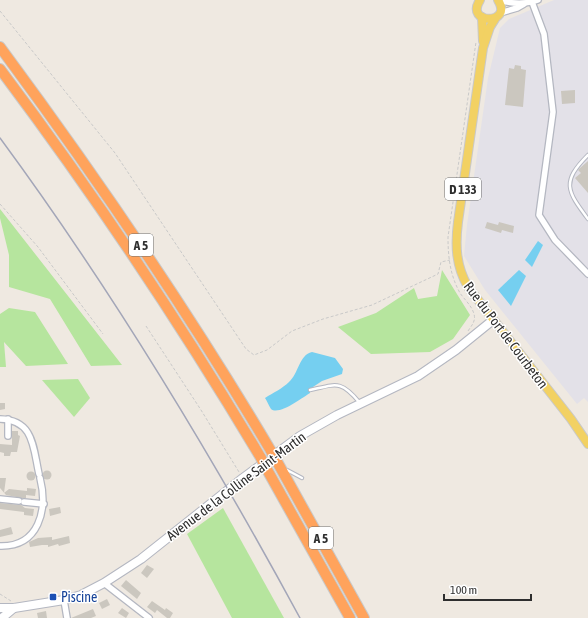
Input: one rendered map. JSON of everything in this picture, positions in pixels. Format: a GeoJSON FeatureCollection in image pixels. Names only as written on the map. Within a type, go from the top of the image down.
{"type":"FeatureCollection","features":[{"type":"Feature","properties":{"kind":"highway","name":"A 5"},"geometry":{"type":"LineString","coordinates":[[0,48],[89,169],[145,251],[219,366],[281,468],[364,618]]}},
{"type":"Feature","properties":{"kind":"highway","name":"A 5"},"geometry":{"type":"LineString","coordinates":[[0,69],[77,174],[141,267],[216,384],[263,462],[350,618]]}},
{"type":"Feature","properties":{"kind":"main road","name":"Rue du Port de Courbeton"},"geometry":{"type":"LineString","coordinates":[[480,0],[477,7],[482,18],[483,48],[458,222],[456,243],[460,272],[468,287],[492,320],[571,419],[588,444]]}},
{"type":"Feature","properties":{"kind":"main road"},"geometry":{"type":"LineString","coordinates":[[482,18],[488,20],[497,16],[501,6],[498,0]]}},
{"type":"Feature","properties":{"kind":"main road","name":"Rue du Port de Courbeton"},"geometry":{"type":"LineString","coordinates":[[483,48],[490,27],[497,16]]}},
{"type":"Feature","properties":{"kind":"street"},"geometry":{"type":"LineString","coordinates":[[498,0],[510,4],[524,4],[538,0]]}},
{"type":"Feature","properties":{"kind":"street"},"geometry":{"type":"LineString","coordinates":[[532,2],[544,34],[553,112],[539,215],[555,240],[588,274]]}},
{"type":"Feature","properties":{"kind":"street"},"geometry":{"type":"LineString","coordinates":[[497,16],[524,4]]}},
{"type":"Feature","properties":{"kind":"street","name":"Avenue de la Colline Saint-Martin"},"geometry":{"type":"LineString","coordinates":[[1,613],[14,608],[64,600],[81,595],[104,583],[140,559],[243,478],[300,436],[360,403],[403,384],[430,369],[492,320]]}},
{"type":"Feature","properties":{"kind":"street"},"geometry":{"type":"LineString","coordinates":[[0,419],[17,421],[25,426],[30,436],[44,492],[44,504],[39,524],[30,535],[16,544],[0,546]]}},
{"type":"Feature","properties":{"kind":"street"},"geometry":{"type":"LineString","coordinates":[[8,419],[8,436]]}},
{"type":"Feature","properties":{"kind":"street"},"geometry":{"type":"LineString","coordinates":[[0,499],[44,504]]}},
{"type":"Feature","properties":{"kind":"street"},"geometry":{"type":"LineString","coordinates":[[104,583],[149,618]]}},
{"type":"Feature","properties":{"kind":"street"},"geometry":{"type":"LineString","coordinates":[[64,600],[67,618]]}},
{"type":"Feature","properties":{"kind":"lane"},"geometry":{"type":"LineString","coordinates":[[588,155],[576,167],[569,180],[570,192],[588,219]]}},
{"type":"Feature","properties":{"kind":"lane"},"geometry":{"type":"LineString","coordinates":[[310,390],[333,385],[341,386],[347,388],[360,403]]}},
{"type":"Feature","properties":{"kind":"lane"},"geometry":{"type":"LineString","coordinates":[[281,468],[302,478]]}},
{"type":"Feature","properties":{"kind":"path"},"geometry":{"type":"LineString","coordinates":[[0,10],[115,153],[246,349],[254,355],[267,350],[292,331],[323,319],[372,305],[438,274],[440,262],[457,259]]}},
{"type":"Feature","properties":{"kind":"path"},"geometry":{"type":"LineString","coordinates":[[0,204],[38,247],[103,334]]}},
{"type":"Feature","properties":{"kind":"path"},"geometry":{"type":"LineString","coordinates":[[146,326],[243,478]]}},
{"type":"Feature","properties":{"kind":"shaded area"},"geometry":{"type":"Polygon","coordinates":[[[554,0],[588,0],[588,402],[584,398],[577,404],[485,290],[464,256],[488,78],[500,28],[509,19],[554,0]]]}},
{"type":"Feature","properties":{"kind":"green space"},"geometry":{"type":"Polygon","coordinates":[[[0,209],[122,365],[91,366],[50,299],[9,287],[9,255],[0,218],[0,209]]]}},
{"type":"Feature","properties":{"kind":"green space"},"geometry":{"type":"Polygon","coordinates":[[[442,270],[470,315],[453,339],[430,352],[371,354],[338,327],[376,313],[414,288],[418,299],[437,296],[442,270]]]}},
{"type":"Feature","properties":{"kind":"green space"},"geometry":{"type":"Polygon","coordinates":[[[9,308],[35,312],[68,364],[26,366],[4,342],[6,367],[0,367],[0,314],[9,308]]]}},
{"type":"Feature","properties":{"kind":"green space"},"geometry":{"type":"Polygon","coordinates":[[[78,379],[90,398],[74,417],[42,380],[78,379]]]}},
{"type":"Feature","properties":{"kind":"green space"},"geometry":{"type":"Polygon","coordinates":[[[223,508],[284,618],[232,618],[187,534],[223,508]]]}},
{"type":"Feature","properties":{"kind":"water"},"geometry":{"type":"Polygon","coordinates":[[[538,241],[543,245],[532,267],[525,260],[538,241]]]}},
{"type":"Feature","properties":{"kind":"water"},"geometry":{"type":"Polygon","coordinates":[[[519,270],[526,276],[511,306],[498,290],[519,270]]]}},
{"type":"Feature","properties":{"kind":"water"},"geometry":{"type":"Polygon","coordinates":[[[312,352],[335,358],[343,369],[342,374],[322,381],[310,389],[310,393],[285,408],[279,410],[271,409],[265,398],[289,382],[304,357],[312,352]]]}},
{"type":"Feature","properties":{"kind":"building"},"geometry":{"type":"Polygon","coordinates":[[[515,65],[521,66],[521,69],[526,70],[523,107],[505,105],[509,68],[514,69],[515,65]]]}},
{"type":"Feature","properties":{"kind":"building"},"geometry":{"type":"Polygon","coordinates":[[[575,90],[575,103],[562,104],[561,91],[575,90]]]}},
{"type":"Feature","properties":{"kind":"building"},"geometry":{"type":"Polygon","coordinates":[[[588,161],[588,193],[575,178],[581,173],[578,170],[588,161]]]}},
{"type":"Feature","properties":{"kind":"building"},"geometry":{"type":"Polygon","coordinates":[[[487,222],[498,225],[499,222],[514,226],[513,233],[502,230],[501,233],[485,228],[487,222]]]}},
{"type":"Feature","properties":{"kind":"building"},"geometry":{"type":"Polygon","coordinates":[[[0,403],[5,403],[5,409],[0,410],[0,403]]]}},
{"type":"Feature","properties":{"kind":"building"},"geometry":{"type":"Polygon","coordinates":[[[12,431],[18,431],[18,435],[20,436],[17,452],[11,452],[10,456],[4,456],[4,453],[0,452],[0,444],[12,445],[12,431]]]}},
{"type":"Feature","properties":{"kind":"building"},"geometry":{"type":"Polygon","coordinates":[[[31,471],[36,476],[31,481],[26,476],[31,471]]]}},
{"type":"Feature","properties":{"kind":"building"},"geometry":{"type":"Polygon","coordinates":[[[45,471],[49,471],[51,475],[49,479],[45,479],[43,477],[43,473],[45,471]]]}},
{"type":"Feature","properties":{"kind":"building"},"geometry":{"type":"Polygon","coordinates":[[[0,478],[6,478],[4,493],[0,488],[0,478]]]}},
{"type":"Feature","properties":{"kind":"building"},"geometry":{"type":"Polygon","coordinates":[[[27,488],[36,489],[35,496],[26,495],[26,498],[6,495],[4,493],[9,489],[27,491],[27,488]]]}},
{"type":"Feature","properties":{"kind":"building"},"geometry":{"type":"Polygon","coordinates":[[[0,503],[21,505],[25,508],[34,509],[33,516],[24,515],[24,512],[0,509],[0,503]]]}},
{"type":"Feature","properties":{"kind":"building"},"geometry":{"type":"Polygon","coordinates":[[[60,507],[61,513],[50,516],[49,509],[60,507]]]}},
{"type":"Feature","properties":{"kind":"building"},"geometry":{"type":"Polygon","coordinates":[[[11,527],[13,534],[0,537],[0,530],[11,527]]]}},
{"type":"Feature","properties":{"kind":"building"},"geometry":{"type":"Polygon","coordinates":[[[69,536],[70,543],[59,546],[58,544],[48,547],[48,545],[42,545],[30,547],[29,542],[38,538],[52,537],[52,540],[69,536]]]}},
{"type":"Feature","properties":{"kind":"building"},"geometry":{"type":"Polygon","coordinates":[[[147,565],[154,569],[147,578],[141,573],[147,565]]]}},
{"type":"Feature","properties":{"kind":"building"},"geometry":{"type":"Polygon","coordinates":[[[126,580],[141,593],[137,599],[121,586],[126,580]]]}},
{"type":"Feature","properties":{"kind":"building"},"geometry":{"type":"Polygon","coordinates":[[[107,599],[110,605],[102,609],[99,603],[107,599]]]}},
{"type":"Feature","properties":{"kind":"building"},"geometry":{"type":"Polygon","coordinates":[[[152,601],[165,610],[166,608],[173,613],[170,618],[167,618],[157,610],[155,613],[147,607],[152,601]]]}},
{"type":"Feature","properties":{"kind":"building"},"geometry":{"type":"Polygon","coordinates":[[[122,608],[129,613],[126,618],[118,613],[122,608]]]}},
{"type":"Feature","properties":{"kind":"building"},"geometry":{"type":"Polygon","coordinates":[[[93,609],[96,616],[91,618],[71,618],[93,609]]]}},
{"type":"Feature","properties":{"kind":"building"},"geometry":{"type":"Polygon","coordinates":[[[46,611],[47,618],[38,618],[37,613],[46,611]]]}},
{"type":"Feature","properties":{"kind":"railway"},"geometry":{"type":"LineString","coordinates":[[0,138],[81,254],[158,373],[231,494],[300,618]]}},
{"type":"Feature","properties":{"kind":"place","name":"Piscine"},"geometry":{"type":"Point","coordinates":[53,597]}}]}
